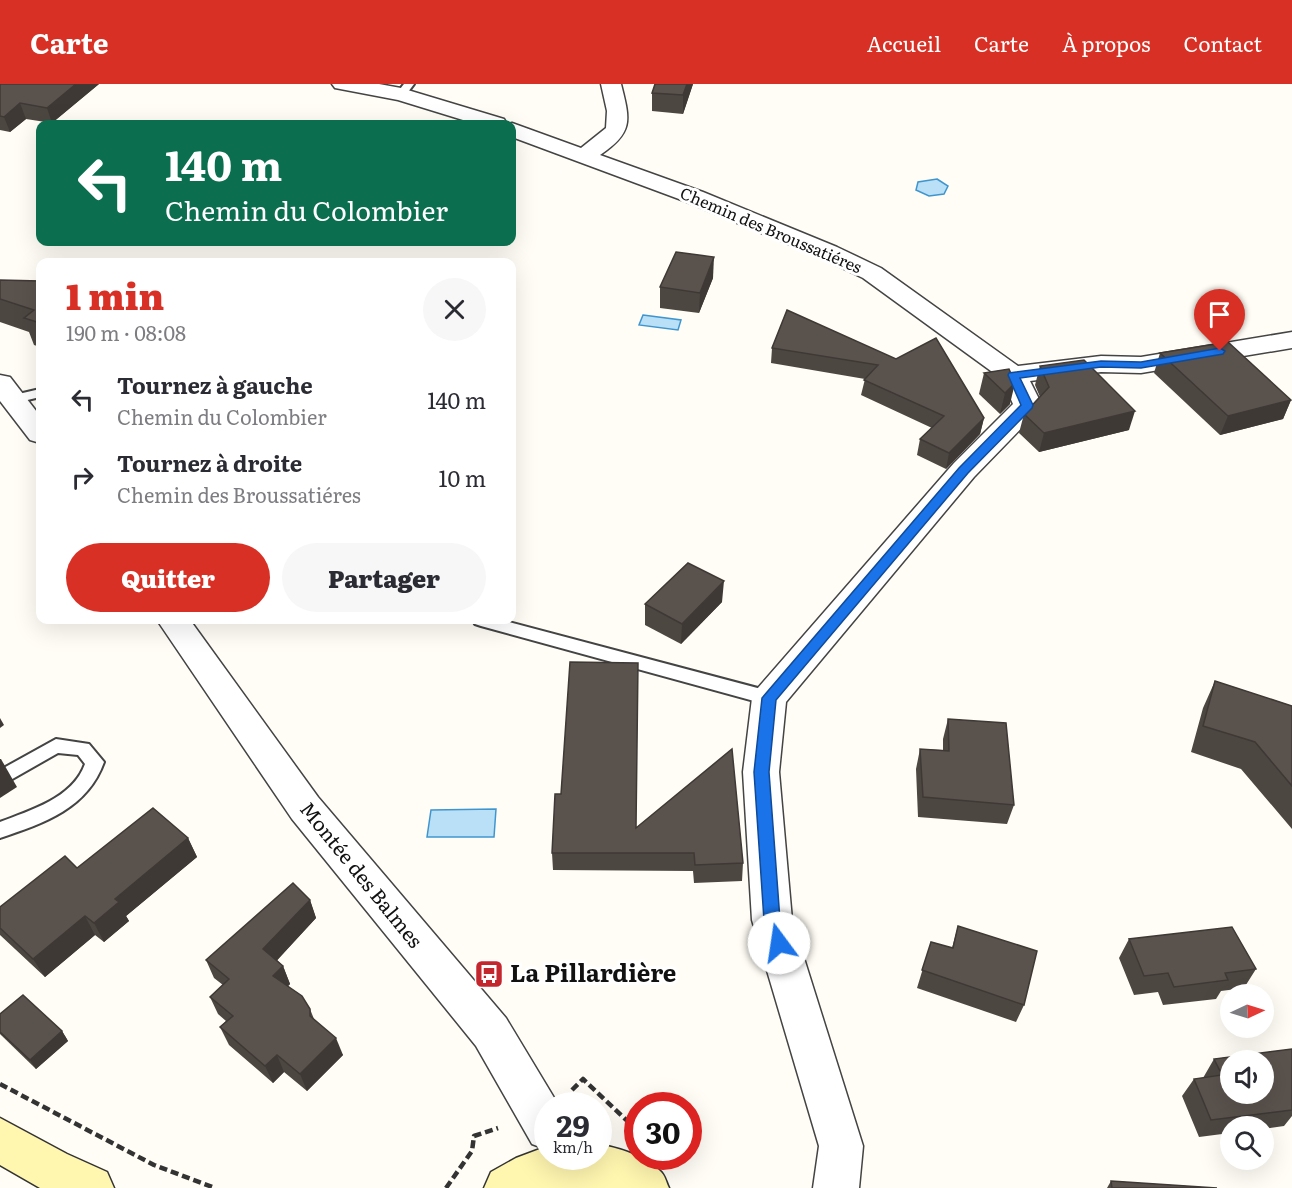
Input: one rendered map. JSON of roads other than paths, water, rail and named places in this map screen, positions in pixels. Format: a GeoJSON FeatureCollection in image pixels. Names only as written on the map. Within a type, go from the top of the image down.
{"type":"FeatureCollection","features":[{"type":"Feature","properties":{"kind":"main road"},"geometry":{"type":"LineString","coordinates":[[0,1140],[51,1170],[91,1188]]}},
{"type":"Feature","properties":{"kind":"main road"},"geometry":{"type":"LineString","coordinates":[[507,1188],[536,1170]]}},
{"type":"Feature","properties":{"kind":"main road"},"geometry":{"type":"LineString","coordinates":[[612,1170],[636,1179],[646,1188]]}},
{"type":"Feature","properties":{"kind":"street"},"geometry":{"type":"LineString","coordinates":[[342,84],[405,89],[486,120]]}},
{"type":"Feature","properties":{"kind":"street"},"geometry":{"type":"LineString","coordinates":[[583,156],[614,136],[620,123],[611,84]]}},
{"type":"Feature","properties":{"kind":"street","name":"Chemin des Broussatiéres"},"geometry":{"type":"LineString","coordinates":[[516,131],[695,197],[828,252],[872,273],[1013,375]]}},
{"type":"Feature","properties":{"kind":"street"},"geometry":{"type":"LineString","coordinates":[[836,1188],[841,1146],[772,920],[761,772],[769,698],[964,470],[1028,405],[1013,375],[1101,364],[1141,365],[1292,339]]}},
{"type":"Feature","properties":{"kind":"street"},"geometry":{"type":"LineString","coordinates":[[18,392],[36,426]]}},
{"type":"Feature","properties":{"kind":"street","name":"Montée des Balmes"},"geometry":{"type":"LineString","coordinates":[[176,624],[305,808],[490,1032],[534,1097]]}},
{"type":"Feature","properties":{"kind":"lane"},"geometry":{"type":"LineString","coordinates":[[496,624],[769,698]]}},
{"type":"Feature","properties":{"kind":"lane"},"geometry":{"type":"LineString","coordinates":[[0,779],[56,746],[83,749],[95,762],[93,775],[83,787],[50,810],[0,830]]}},
{"type":"Feature","properties":{"kind":"water"},"geometry":{"type":"Polygon","coordinates":[[[937,179],[948,186],[944,194],[929,196],[916,190],[918,182],[937,179]]]}},
{"type":"Feature","properties":{"kind":"water"},"geometry":{"type":"Polygon","coordinates":[[[643,315],[681,320],[678,330],[639,325],[643,315]]]}},
{"type":"Feature","properties":{"kind":"water"},"geometry":{"type":"Polygon","coordinates":[[[496,809],[494,837],[427,837],[431,810],[496,809]]]}},
{"type":"Feature","properties":{"kind":"place","name":"La Pillardière"},"geometry":{"type":"Point","coordinates":[489,974]}}]}
